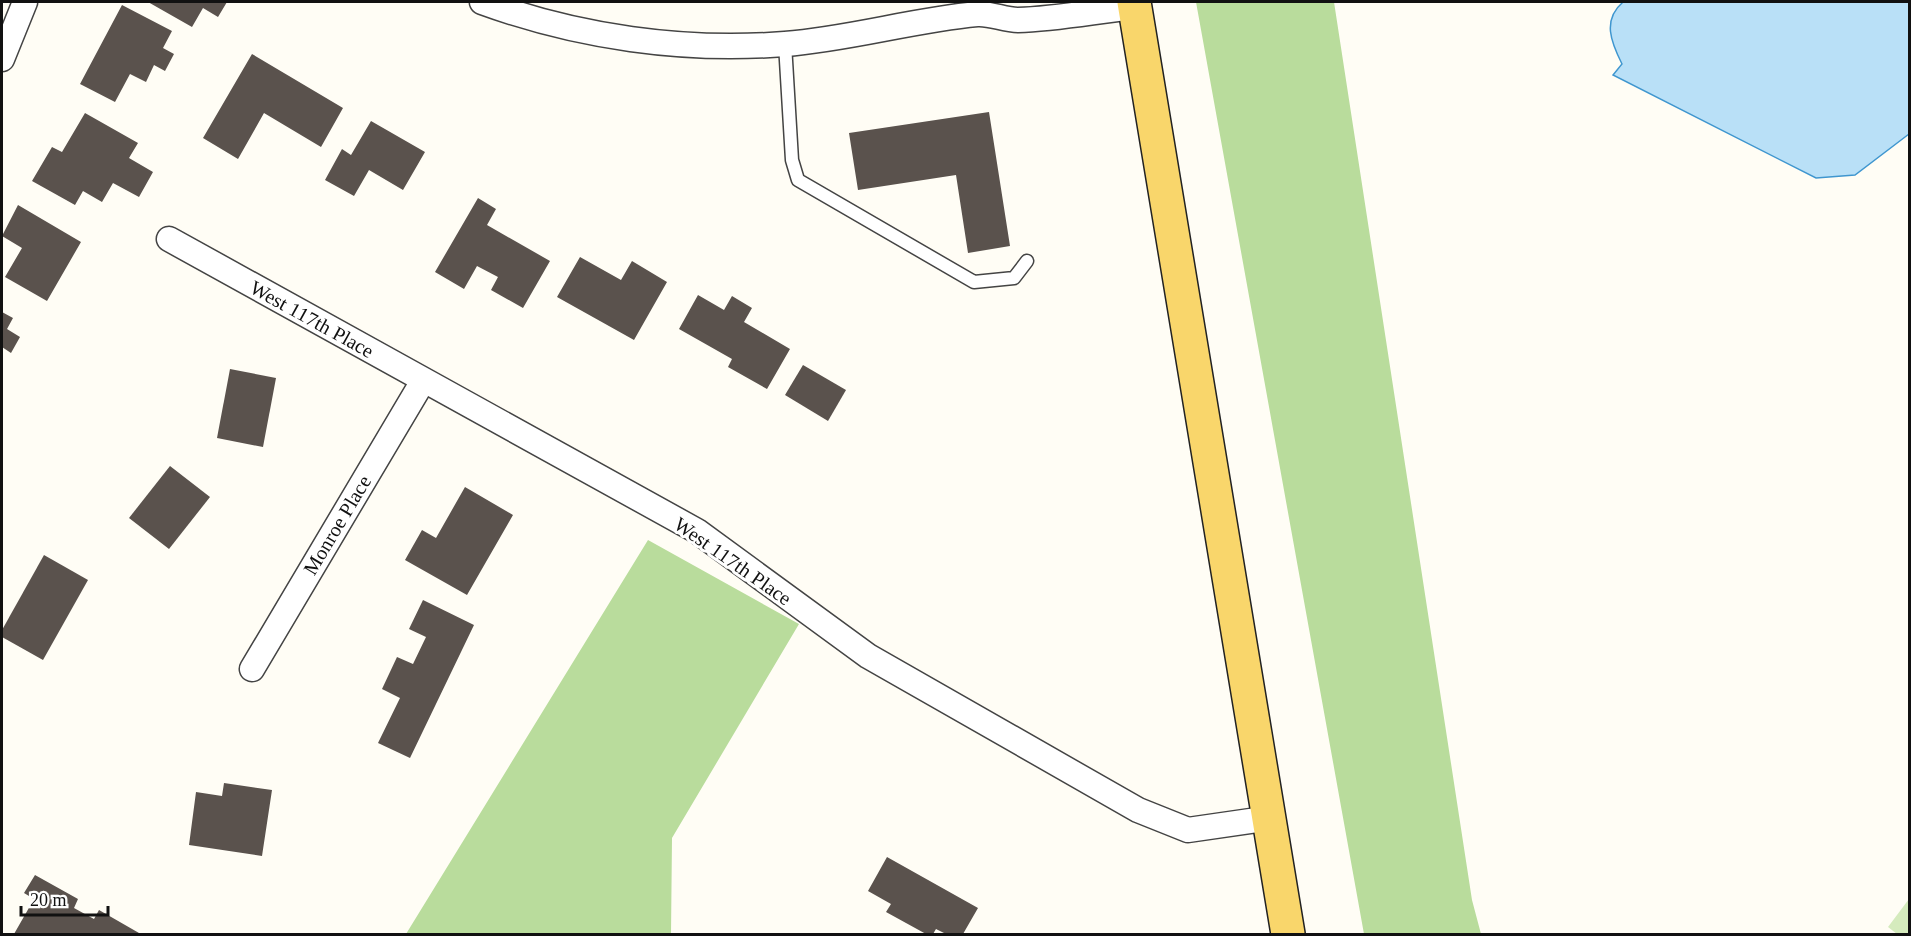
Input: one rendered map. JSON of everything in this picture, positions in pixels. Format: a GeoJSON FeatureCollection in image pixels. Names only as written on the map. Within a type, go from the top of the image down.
{"type":"FeatureCollection","features":[{"type":"Feature","properties":{"kind":"main road"},"geometry":{"type":"LineString","coordinates":[[1134,4],[1271,818],[1288,934]]}},
{"type":"Feature","properties":{"kind":"street"},"geometry":{"type":"LineString","coordinates":[[2,60],[25,2]]}},
{"type":"Feature","properties":{"kind":"street"},"geometry":{"type":"LineString","coordinates":[[482,2],[521,15],[601,35],[694,45],[785,44],[987,8],[1016,20],[1134,4]]}},
{"type":"Feature","properties":{"kind":"street","name":"West 117th Place"},"geometry":{"type":"LineString","coordinates":[[169,239],[697,531],[868,656],[1137,810],[1188,830],[1271,818]]}},
{"type":"Feature","properties":{"kind":"street","name":"Monroe Place"},"geometry":{"type":"LineString","coordinates":[[252,669],[423,381]]}},
{"type":"Feature","properties":{"kind":"lane"},"geometry":{"type":"LineString","coordinates":[[785,44],[792,160],[798,180],[974,282],[1014,278],[1028,261]]}},
{"type":"Feature","properties":{"kind":"green space"},"geometry":{"type":"Polygon","coordinates":[[[1196,2],[1334,2],[1472,900],[1481,934],[1364,934],[1196,2]]]}},
{"type":"Feature","properties":{"kind":"green space"},"geometry":{"type":"Polygon","coordinates":[[[648,540],[799,624],[672,838],[671,934],[406,934],[648,540]]]}},
{"type":"Feature","properties":{"kind":"green space"},"geometry":{"type":"Polygon","coordinates":[[[1909,899],[1909,934],[1897,934],[1888,927],[1909,899]]]}},
{"type":"Feature","properties":{"kind":"water"},"geometry":{"type":"Polygon","coordinates":[[[1623,2],[1909,2],[1909,134],[1855,175],[1816,178],[1613,75],[1622,64],[1610,32],[1612,16],[1623,2]]]}},
{"type":"Feature","properties":{"kind":"building"},"geometry":{"type":"Polygon","coordinates":[[[148,2],[227,2],[218,17],[203,8],[192,27],[148,2]]]}},
{"type":"Feature","properties":{"kind":"building"},"geometry":{"type":"Polygon","coordinates":[[[122,5],[172,31],[163,48],[174,54],[165,71],[154,65],[146,82],[130,74],[115,102],[80,84],[122,5]]]}},
{"type":"Feature","properties":{"kind":"building"},"geometry":{"type":"Polygon","coordinates":[[[252,54],[343,108],[321,147],[264,113],[238,159],[203,138],[252,54]]]}},
{"type":"Feature","properties":{"kind":"building"},"geometry":{"type":"Polygon","coordinates":[[[989,112],[1010,246],[968,253],[956,175],[858,190],[849,133],[989,112]]]}},
{"type":"Feature","properties":{"kind":"building"},"geometry":{"type":"Polygon","coordinates":[[[85,113],[138,143],[129,158],[153,172],[139,197],[113,183],[102,202],[83,191],[75,205],[32,181],[52,147],[62,152],[85,113]]]}},
{"type":"Feature","properties":{"kind":"building"},"geometry":{"type":"Polygon","coordinates":[[[371,121],[425,152],[403,190],[369,170],[354,196],[325,180],[342,149],[351,155],[371,121]]]}},
{"type":"Feature","properties":{"kind":"building"},"geometry":{"type":"Polygon","coordinates":[[[478,198],[496,209],[487,225],[550,261],[523,308],[491,290],[498,277],[477,266],[464,289],[435,272],[478,198]]]}},
{"type":"Feature","properties":{"kind":"building"},"geometry":{"type":"Polygon","coordinates":[[[18,205],[81,242],[47,301],[5,277],[22,248],[2,236],[18,205]]]}},
{"type":"Feature","properties":{"kind":"building"},"geometry":{"type":"Polygon","coordinates":[[[580,257],[621,280],[632,261],[667,282],[634,340],[557,297],[580,257]]]}},
{"type":"Feature","properties":{"kind":"building"},"geometry":{"type":"Polygon","coordinates":[[[698,295],[724,310],[732,296],[752,308],[744,322],[790,349],[767,389],[728,367],[732,359],[679,329],[698,295]]]}},
{"type":"Feature","properties":{"kind":"building"},"geometry":{"type":"Polygon","coordinates":[[[2,312],[13,318],[7,329],[20,337],[11,353],[2,347],[2,312]]]}},
{"type":"Feature","properties":{"kind":"building"},"geometry":{"type":"Polygon","coordinates":[[[803,365],[846,390],[828,421],[785,395],[803,365]]]}},
{"type":"Feature","properties":{"kind":"building"},"geometry":{"type":"Polygon","coordinates":[[[230,369],[276,378],[263,447],[217,438],[230,369]]]}},
{"type":"Feature","properties":{"kind":"building"},"geometry":{"type":"Polygon","coordinates":[[[170,466],[210,497],[169,549],[129,518],[170,466]]]}},
{"type":"Feature","properties":{"kind":"building"},"geometry":{"type":"Polygon","coordinates":[[[465,487],[513,515],[467,595],[405,560],[422,530],[436,538],[465,487]]]}},
{"type":"Feature","properties":{"kind":"building"},"geometry":{"type":"Polygon","coordinates":[[[44,555],[88,580],[43,660],[2,637],[2,630],[44,555]]]}},
{"type":"Feature","properties":{"kind":"building"},"geometry":{"type":"Polygon","coordinates":[[[423,600],[474,625],[410,758],[378,743],[400,698],[382,689],[397,657],[413,664],[426,637],[409,629],[423,600]]]}},
{"type":"Feature","properties":{"kind":"building"},"geometry":{"type":"Polygon","coordinates":[[[224,783],[272,790],[262,856],[189,845],[196,792],[222,796],[224,783]]]}},
{"type":"Feature","properties":{"kind":"building"},"geometry":{"type":"Polygon","coordinates":[[[887,857],[978,908],[963,934],[946,934],[936,929],[933,934],[926,934],[886,912],[891,904],[868,891],[887,857]]]}},
{"type":"Feature","properties":{"kind":"building"},"geometry":{"type":"Polygon","coordinates":[[[35,875],[78,899],[74,908],[94,919],[99,910],[139,933],[14,934],[34,899],[24,893],[35,875]]]}}]}
